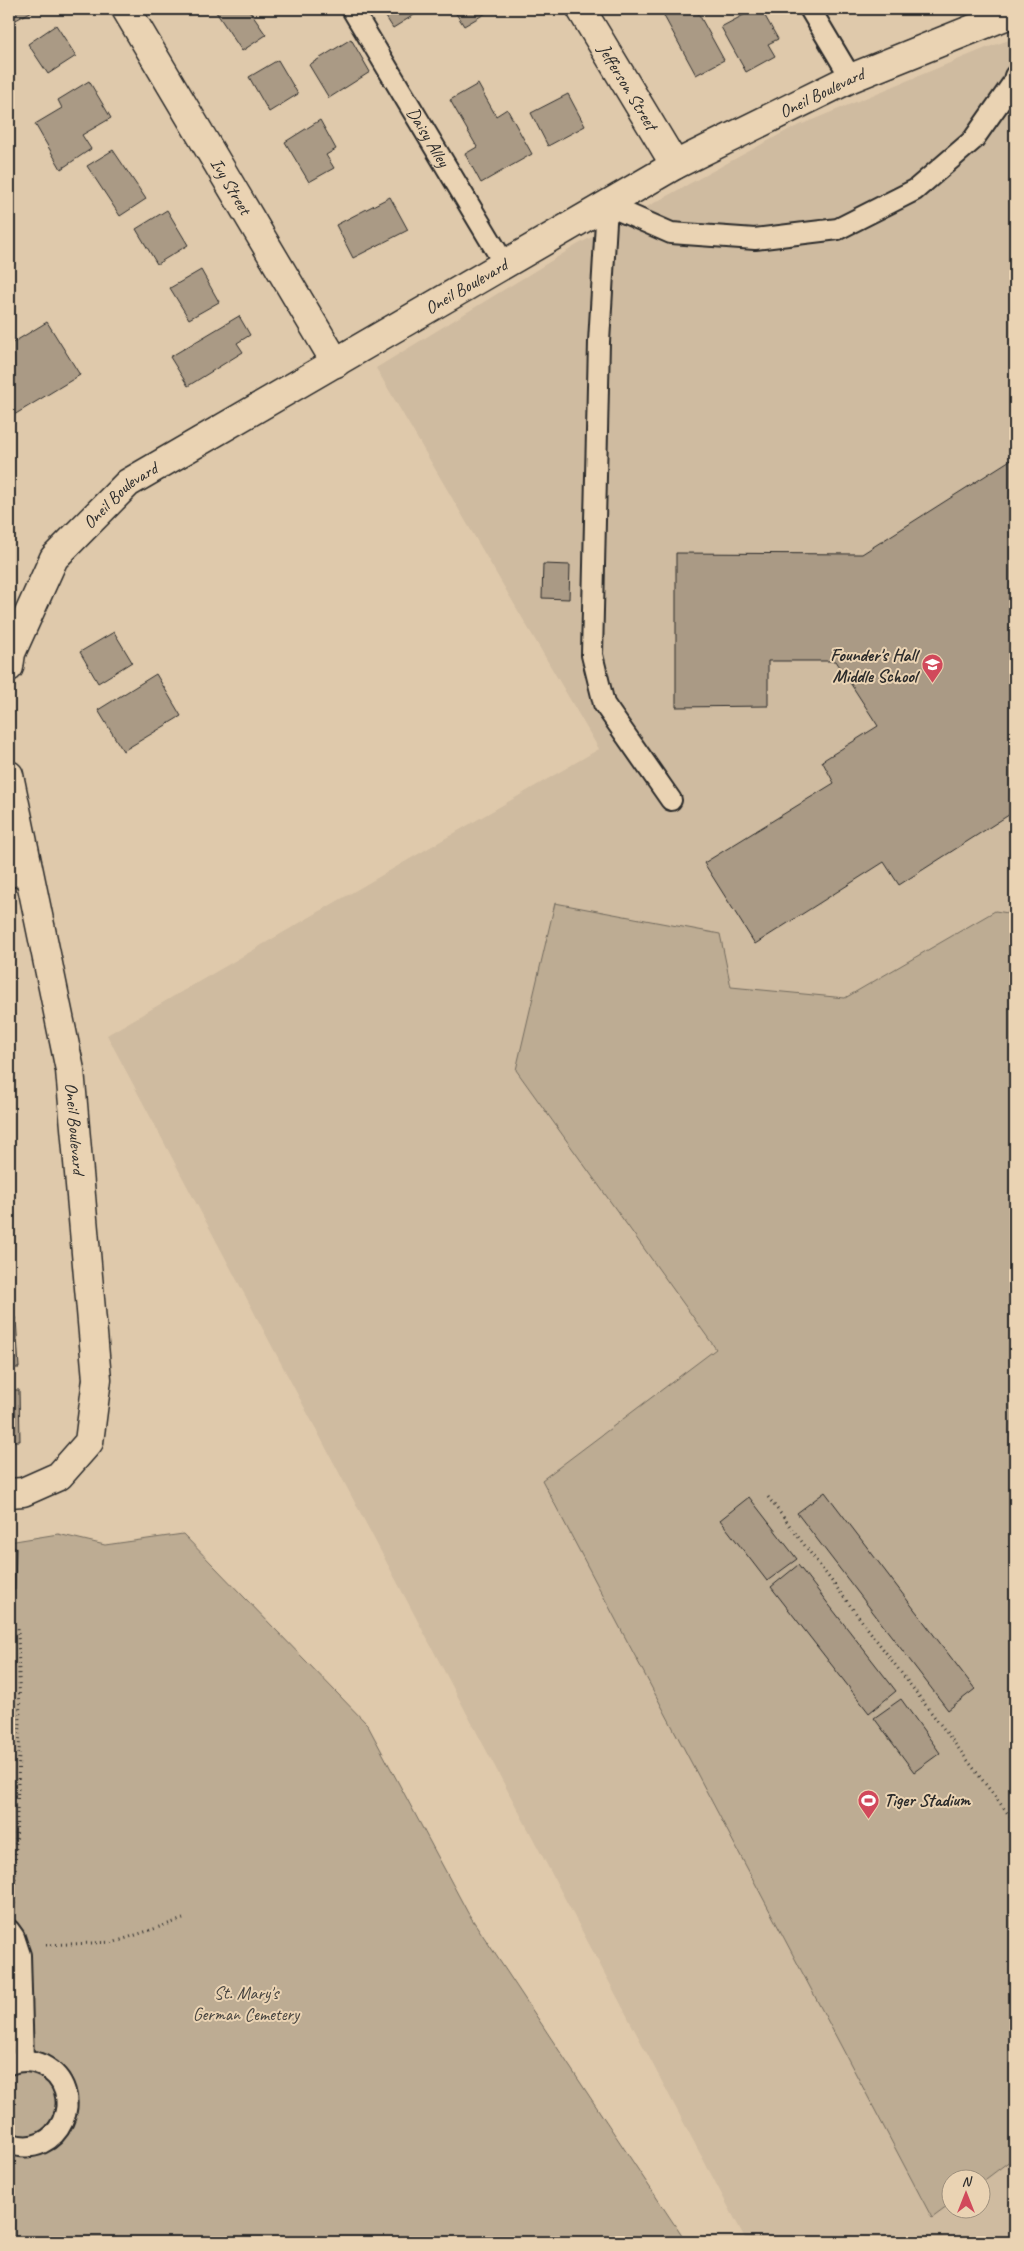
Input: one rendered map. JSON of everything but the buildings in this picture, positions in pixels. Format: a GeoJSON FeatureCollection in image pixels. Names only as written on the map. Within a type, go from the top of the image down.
{"type":"FeatureCollection","features":[{"type":"Feature","properties":{"kind":"street","name":"Ivy Street"},"geometry":{"type":"LineString","coordinates":[[126,9],[336,363]]}},
{"type":"Feature","properties":{"kind":"street","name":"Jefferson Street"},"geometry":{"type":"LineString","coordinates":[[581,9],[675,165]]}},
{"type":"Feature","properties":{"kind":"street","name":"Oneil Boulevard"},"geometry":{"type":"LineString","coordinates":[[10,657],[54,558],[128,483],[675,165],[851,78],[1015,12]]}},
{"type":"Feature","properties":{"kind":"street","name":"Oneil Boulevard"},"geometry":{"type":"LineString","coordinates":[[9,775],[19,875],[70,1070],[97,1379],[89,1442],[59,1476],[22,1492],[9,1493]]}},
{"type":"Feature","properties":{"kind":"lane","name":"Daisy Alley"},"geometry":{"type":"LineString","coordinates":[[352,9],[504,264]]}},
{"type":"Feature","properties":{"kind":"lane"},"geometry":{"type":"LineString","coordinates":[[810,9],[851,78]]}},
{"type":"Feature","properties":{"kind":"lane"},"geometry":{"type":"LineString","coordinates":[[671,800],[604,704],[592,654],[599,342],[607,204],[671,233],[755,239],[838,229],[915,190],[973,140],[1014,83],[1015,76]]}},
{"type":"Feature","properties":{"kind":"lane"},"geometry":{"type":"LineString","coordinates":[[9,2143],[29,2146],[43,2142],[55,2134],[63,2122],[67,2108],[66,2094],[55,2075],[38,2063],[16,2062],[20,1955],[13,1938]]}},
{"type":"Feature","properties":{"kind":"path"},"geometry":{"type":"LineString","coordinates":[[768,1497],[1015,1823]]}},
{"type":"Feature","properties":{"kind":"path"},"geometry":{"type":"LineString","coordinates":[[18,1628],[20,1723],[14,1852],[13,1938],[115,1942],[183,1919]]}},
{"type":"Feature","properties":{"kind":"shaded area"},"geometry":{"type":"Polygon","coordinates":[[[1015,38],[1015,2242],[747,2242],[107,1035],[599,749],[376,368],[577,245],[788,130],[986,48],[1015,38]]]}},
{"type":"Feature","properties":{"kind":"green space","name":"Tiger Stadium"},"geometry":{"type":"Polygon","coordinates":[[[555,903],[720,934],[731,987],[845,998],[995,911],[1015,914],[1015,2157],[992,2174],[992,2168],[942,2168],[942,2211],[932,2218],[542,1480],[716,1349],[516,1070],[555,903]]]}},
{"type":"Feature","properties":{"kind":"green space","name":"St. Mary's German Cemetery"},"geometry":{"type":"Polygon","coordinates":[[[58,1534],[105,1545],[183,1534],[367,1724],[468,1913],[686,2242],[9,2242],[9,1542],[58,1534]]]}},
{"type":"Feature","properties":{"kind":"place","name":"Founder's Hall Middle School"},"geometry":{"type":"Point","coordinates":[933,684]}},
{"type":"Feature","properties":{"kind":"place","name":"Tiger Stadium"},"geometry":{"type":"Point","coordinates":[868,1819]}}]}
